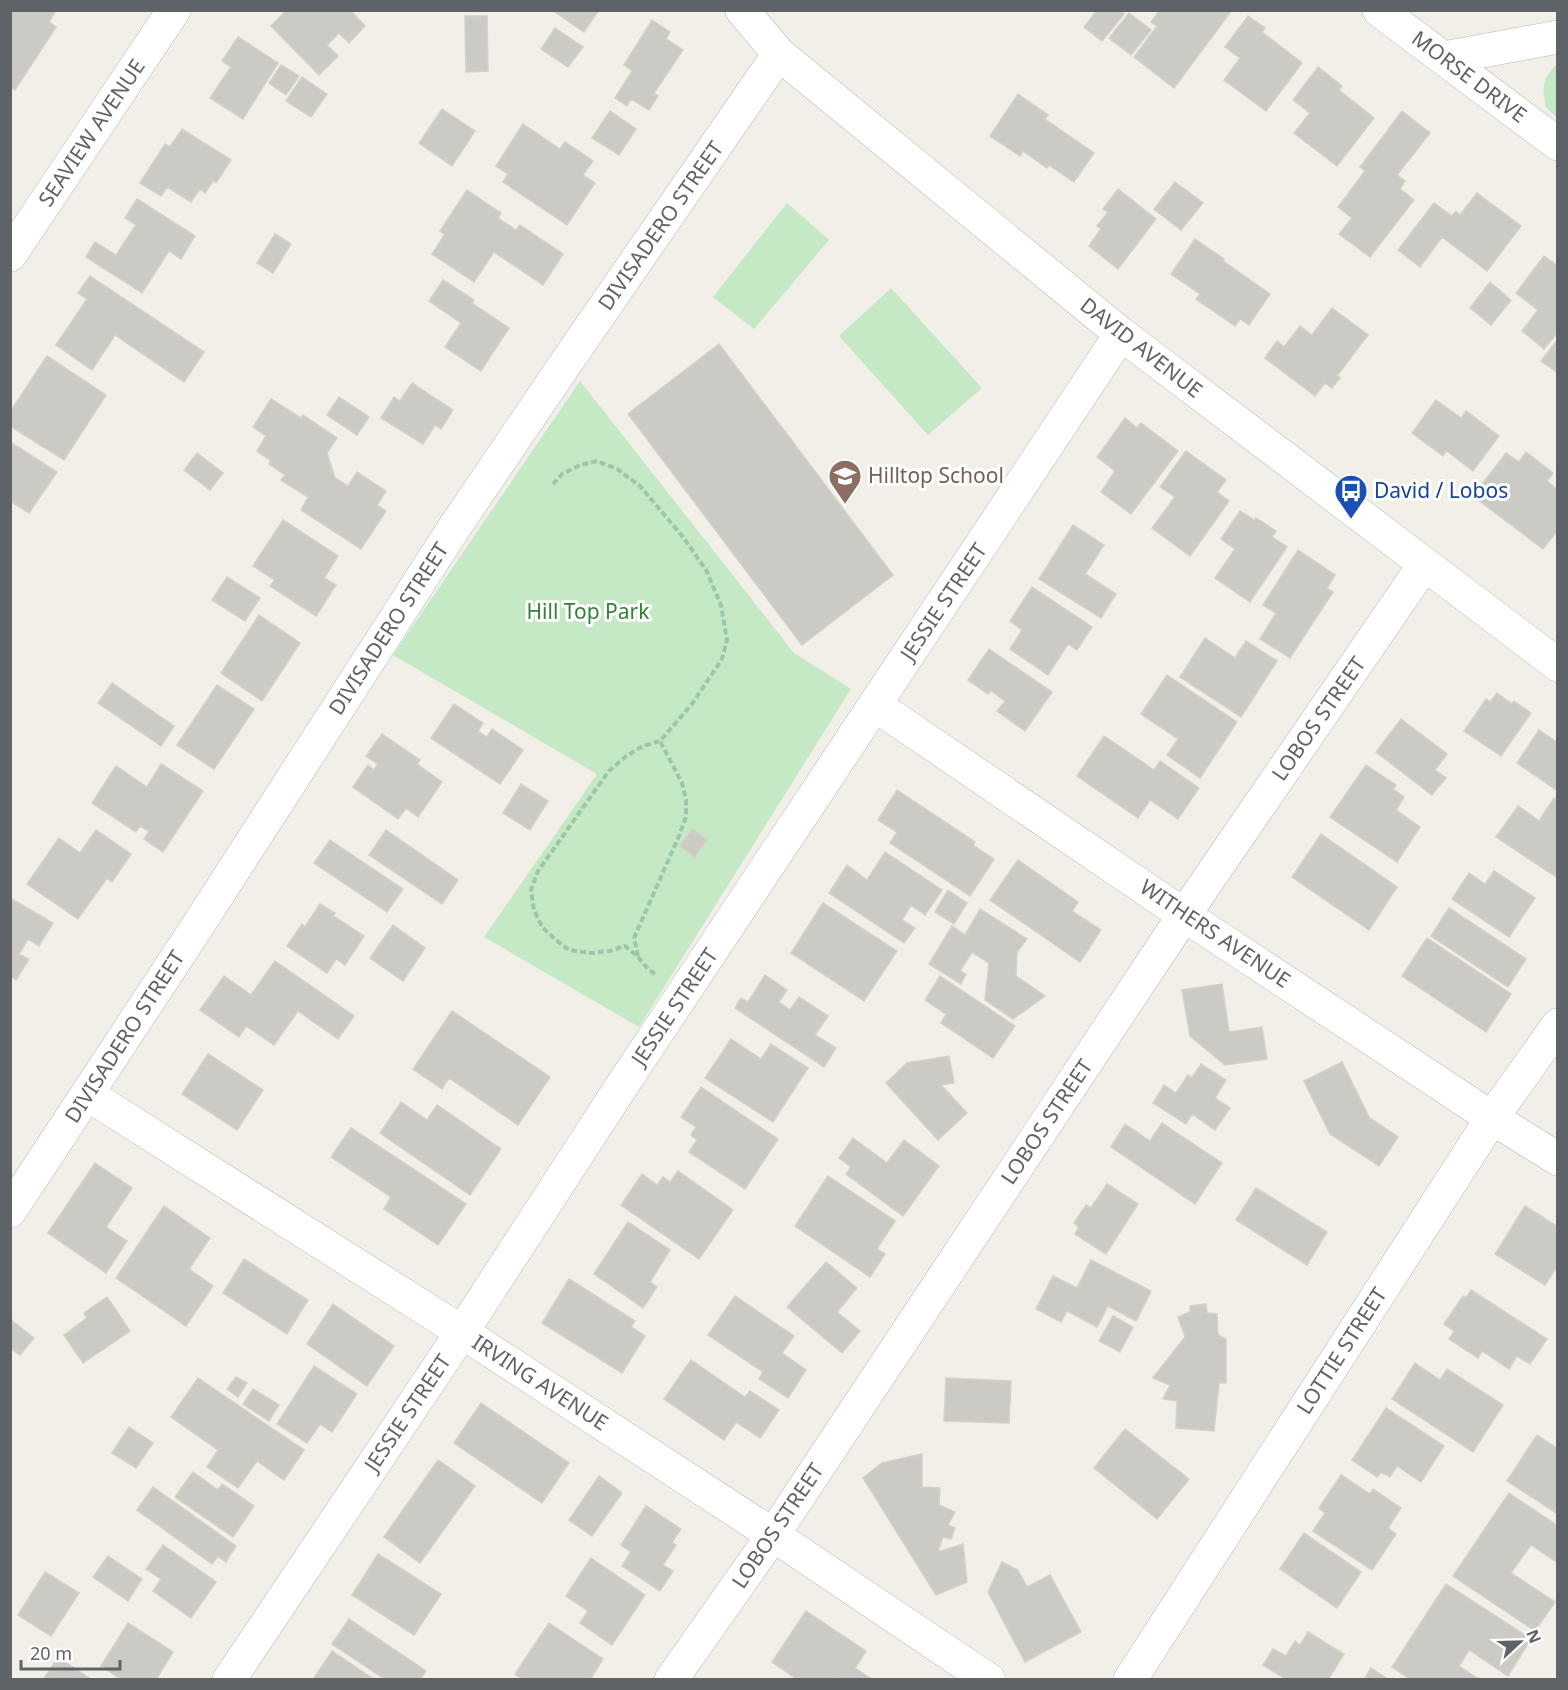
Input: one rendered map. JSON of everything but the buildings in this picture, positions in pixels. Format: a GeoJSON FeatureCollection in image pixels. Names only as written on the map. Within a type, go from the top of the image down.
{"type":"FeatureCollection","features":[{"type":"Feature","properties":{"kind":"street","name":"SEAVIEW AVENUE"},"geometry":{"type":"LineString","coordinates":[[10,255],[174,10]]}},
{"type":"Feature","properties":{"kind":"street","name":"DAVID AVENUE"},"geometry":{"type":"LineString","coordinates":[[742,10],[780,54],[1121,334],[1557,665]]}},
{"type":"Feature","properties":{"kind":"street","name":"MORSE DRIVE"},"geometry":{"type":"LineString","coordinates":[[1379,10],[1557,144]]}},
{"type":"Feature","properties":{"kind":"street"},"geometry":{"type":"LineString","coordinates":[[1444,58],[1557,37]]}},
{"type":"Feature","properties":{"kind":"street","name":"DIVISADERO STREET"},"geometry":{"type":"LineString","coordinates":[[10,1211],[197,927],[458,522],[780,54]]}},
{"type":"Feature","properties":{"kind":"street","name":"JESSIE STREET"},"geometry":{"type":"LineString","coordinates":[[229,1680],[462,1332],[625,1081],[1121,334]]}},
{"type":"Feature","properties":{"kind":"street","name":"LOBOS STREET"},"geometry":{"type":"LineString","coordinates":[[671,1680],[773,1535],[1184,915],[1425,566]]}},
{"type":"Feature","properties":{"kind":"street","name":"WITHERS AVENUE"},"geometry":{"type":"LineString","coordinates":[[875,705],[1184,915],[1557,1159]]}},
{"type":"Feature","properties":{"kind":"street","name":"LOTTIE STREET"},"geometry":{"type":"LineString","coordinates":[[1130,1680],[1492,1118],[1557,1025]]}},
{"type":"Feature","properties":{"kind":"street","name":"IRVING AVENUE"},"geometry":{"type":"LineString","coordinates":[[87,1094],[462,1332],[773,1535],[988,1680]]}},
{"type":"Feature","properties":{"kind":"path"},"geometry":{"type":"LineString","coordinates":[[553,484],[562,474],[580,465],[597,462],[617,469],[640,486],[684,537],[706,570],[722,605],[727,640],[722,659],[692,704],[660,741],[643,746],[625,757],[609,771],[538,871],[531,890],[534,910],[542,927],[569,950],[590,953],[610,951],[625,946],[648,969]]}},
{"type":"Feature","properties":{"kind":"path"},"geometry":{"type":"LineString","coordinates":[[638,957],[634,938],[686,817],[686,800],[682,783],[660,741]]}},
{"type":"Feature","properties":{"kind":"green space"},"geometry":{"type":"Polygon","coordinates":[[[1557,65],[1557,118],[1546,107],[1544,89],[1545,80],[1557,65]]]}},
{"type":"Feature","properties":{"kind":"green space"},"geometry":{"type":"Polygon","coordinates":[[[787,203],[829,240],[754,329],[713,297],[787,203]]]}},
{"type":"Feature","properties":{"kind":"green space"},"geometry":{"type":"Polygon","coordinates":[[[891,288],[982,388],[928,435],[839,336],[891,288]]]}},
{"type":"Feature","properties":{"kind":"green space","name":"Hill Top Park"},"geometry":{"type":"Polygon","coordinates":[[[580,381],[794,653],[851,689],[639,1027],[484,937],[597,774],[393,655],[580,381]]]}},
{"type":"Feature","properties":{"kind":"place","name":"Hilltop School"},"geometry":{"type":"Point","coordinates":[845,505]}},
{"type":"Feature","properties":{"kind":"place","name":"David / Lobos"},"geometry":{"type":"Point","coordinates":[1351,520]}}]}
